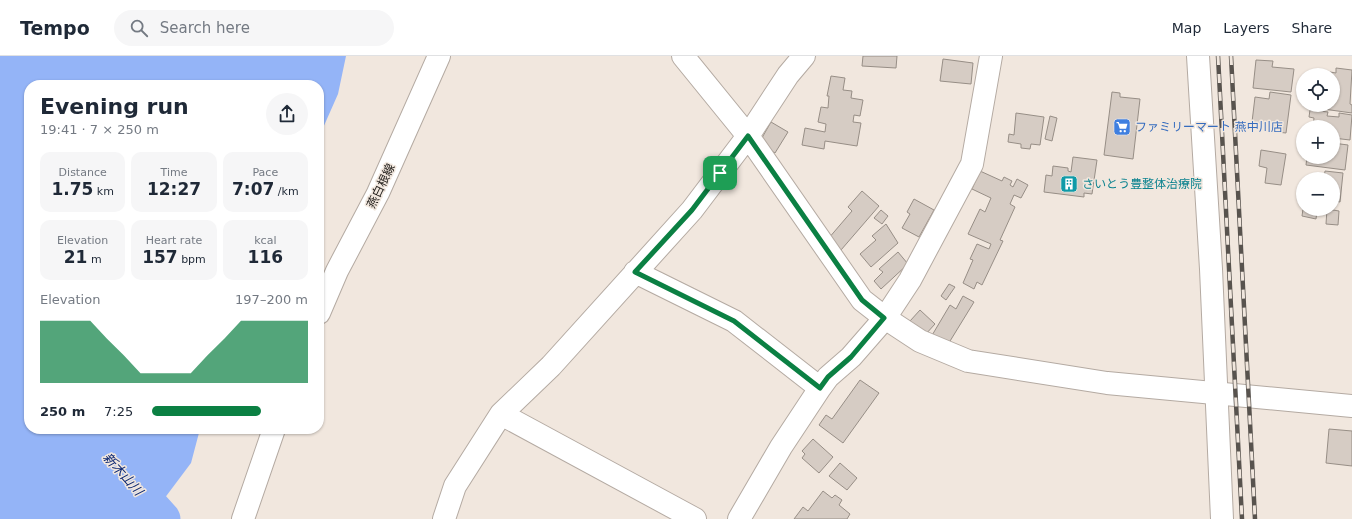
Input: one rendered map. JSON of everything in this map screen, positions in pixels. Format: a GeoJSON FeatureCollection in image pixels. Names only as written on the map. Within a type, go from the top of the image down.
{"type":"FeatureCollection","features":[{"type":"Feature","properties":{"kind":"street","name":"燕白根線"},"geometry":{"type":"LineString","coordinates":[[324,301],[337,271],[378,194],[439,56]]}},
{"type":"Feature","properties":{"kind":"street"},"geometry":{"type":"LineString","coordinates":[[683,56],[748,136],[862,300],[884,318],[920,341],[968,361],[1107,382],[1352,406]]}},
{"type":"Feature","properties":{"kind":"street"},"geometry":{"type":"LineString","coordinates":[[444,519],[455,486],[501,414],[551,366],[692,210],[748,136],[788,75],[804,56]]}},
{"type":"Feature","properties":{"kind":"street"},"geometry":{"type":"LineString","coordinates":[[739,519],[781,447],[820,388],[828,377],[851,357],[884,318],[910,280],[972,164],[991,56]]}},
{"type":"Feature","properties":{"kind":"street"},"geometry":{"type":"LineString","coordinates":[[1198,56],[1211,269],[1222,519]]}},
{"type":"Feature","properties":{"kind":"street"},"geometry":{"type":"LineString","coordinates":[[635,272],[734,321],[820,388]]}},
{"type":"Feature","properties":{"kind":"street"},"geometry":{"type":"LineString","coordinates":[[501,414],[695,519]]}},
{"type":"Feature","properties":{"kind":"street"},"geometry":{"type":"LineString","coordinates":[[243,519],[272,434]]}},
{"type":"Feature","properties":{"kind":"water"},"geometry":{"type":"Polygon","coordinates":[[[0,56],[346,56],[338,94],[324,126],[324,80],[24,80],[24,434],[199,434],[191,463],[149,519],[0,519],[0,56]]]}},
{"type":"Feature","properties":{"kind":"building"},"geometry":{"type":"Polygon","coordinates":[[[863,56],[897,56],[896,68],[862,66],[863,56]]]}},
{"type":"Feature","properties":{"kind":"building"},"geometry":{"type":"Polygon","coordinates":[[[943,59],[973,63],[971,84],[940,81],[943,59]]]}},
{"type":"Feature","properties":{"kind":"building"},"geometry":{"type":"Polygon","coordinates":[[[1256,60],[1273,61],[1272,67],[1294,69],[1291,92],[1253,88],[1256,60]]]}},
{"type":"Feature","properties":{"kind":"building"},"geometry":{"type":"Polygon","coordinates":[[[1340,68],[1352,70],[1350,104],[1352,105],[1352,113],[1340,111],[1340,68]]]}},
{"type":"Feature","properties":{"kind":"building"},"geometry":{"type":"Polygon","coordinates":[[[831,76],[845,78],[843,90],[852,91],[851,98],[863,100],[860,116],[854,115],[853,122],[861,123],[857,146],[825,141],[824,149],[802,145],[805,128],[825,132],[826,124],[818,122],[821,107],[828,108],[829,96],[827,96],[831,76]]]}},
{"type":"Feature","properties":{"kind":"building","name":"ファミリーマート 燕中川店"},"geometry":{"type":"Polygon","coordinates":[[[1112,92],[1120,93],[1120,97],[1140,99],[1133,159],[1104,155],[1112,92]]]}},
{"type":"Feature","properties":{"kind":"building"},"geometry":{"type":"Polygon","coordinates":[[[1270,92],[1291,95],[1286,133],[1268,131],[1268,124],[1252,122],[1255,97],[1269,99],[1270,92]]]}},
{"type":"Feature","properties":{"kind":"building"},"geometry":{"type":"Polygon","coordinates":[[[1310,112],[1328,112],[1327,116],[1339,117],[1339,113],[1352,115],[1350,140],[1340,139],[1340,120],[1314,120],[1314,118],[1309,117],[1310,112]]]}},
{"type":"Feature","properties":{"kind":"building"},"geometry":{"type":"Polygon","coordinates":[[[1016,113],[1044,117],[1040,145],[1031,144],[1030,149],[1021,148],[1021,144],[1008,142],[1009,134],[1014,135],[1016,113]]]}},
{"type":"Feature","properties":{"kind":"building"},"geometry":{"type":"Polygon","coordinates":[[[1050,116],[1057,118],[1052,141],[1045,139],[1050,116]]]}},
{"type":"Feature","properties":{"kind":"building"},"geometry":{"type":"Polygon","coordinates":[[[771,122],[788,132],[775,153],[759,143],[771,122]]]}},
{"type":"Feature","properties":{"kind":"building"},"geometry":{"type":"Polygon","coordinates":[[[1340,144],[1348,145],[1345,170],[1306,165],[1340,164],[1340,144]]]}},
{"type":"Feature","properties":{"kind":"building"},"geometry":{"type":"Polygon","coordinates":[[[1261,150],[1286,154],[1281,185],[1265,183],[1267,168],[1259,166],[1261,150]]]}},
{"type":"Feature","properties":{"kind":"building","name":"さいとう豊整体治療院"},"geometry":{"type":"Polygon","coordinates":[[[1073,157],[1097,160],[1092,194],[1084,193],[1084,197],[1044,192],[1046,175],[1052,176],[1053,166],[1068,168],[1068,171],[1071,172],[1073,157]]]}},
{"type":"Feature","properties":{"kind":"building"},"geometry":{"type":"Polygon","coordinates":[[[980,171],[1002,181],[1004,177],[1012,181],[1010,185],[1013,187],[1017,179],[1028,185],[1021,198],[1014,195],[1010,204],[1015,207],[1000,240],[1003,241],[982,285],[977,282],[974,289],[963,283],[973,260],[970,259],[977,244],[989,249],[991,244],[968,234],[980,209],[985,212],[991,198],[972,189],[980,171]]]}},
{"type":"Feature","properties":{"kind":"building"},"geometry":{"type":"Polygon","coordinates":[[[1340,173],[1343,173],[1340,202],[1340,173]]]}},
{"type":"Feature","properties":{"kind":"building"},"geometry":{"type":"Polygon","coordinates":[[[862,191],[879,206],[841,250],[828,239],[852,211],[848,207],[862,191]]]}},
{"type":"Feature","properties":{"kind":"building"},"geometry":{"type":"Polygon","coordinates":[[[914,199],[934,210],[919,237],[902,228],[910,214],[907,212],[914,199]]]}},
{"type":"Feature","properties":{"kind":"building"},"geometry":{"type":"Polygon","coordinates":[[[881,210],[888,216],[882,224],[874,218],[881,210]]]}},
{"type":"Feature","properties":{"kind":"building"},"geometry":{"type":"Polygon","coordinates":[[[1302,216],[1316,216],[1316,219],[1302,216]]]}},
{"type":"Feature","properties":{"kind":"building"},"geometry":{"type":"Polygon","coordinates":[[[1327,216],[1339,216],[1338,225],[1326,224],[1327,216]]]}},
{"type":"Feature","properties":{"kind":"building"},"geometry":{"type":"Polygon","coordinates":[[[886,224],[898,243],[871,267],[860,254],[876,240],[872,236],[886,224]]]}},
{"type":"Feature","properties":{"kind":"building"},"geometry":{"type":"Polygon","coordinates":[[[898,252],[908,264],[881,289],[874,281],[883,272],[879,269],[898,252]]]}},
{"type":"Feature","properties":{"kind":"building"},"geometry":{"type":"Polygon","coordinates":[[[949,284],[955,287],[946,300],[941,296],[949,284]]]}},
{"type":"Feature","properties":{"kind":"building"},"geometry":{"type":"Polygon","coordinates":[[[963,296],[974,302],[947,346],[931,337],[950,305],[956,309],[963,296]]]}},
{"type":"Feature","properties":{"kind":"building"},"geometry":{"type":"Polygon","coordinates":[[[920,310],[935,324],[925,335],[910,321],[920,310]]]}},
{"type":"Feature","properties":{"kind":"building"},"geometry":{"type":"Polygon","coordinates":[[[860,380],[879,393],[843,443],[819,425],[826,415],[832,419],[860,380]]]}},
{"type":"Feature","properties":{"kind":"building"},"geometry":{"type":"Polygon","coordinates":[[[1329,429],[1352,431],[1352,466],[1326,463],[1329,429]]]}},
{"type":"Feature","properties":{"kind":"building"},"geometry":{"type":"Polygon","coordinates":[[[813,439],[833,457],[819,473],[802,458],[805,454],[802,451],[813,439]]]}},
{"type":"Feature","properties":{"kind":"building"},"geometry":{"type":"Polygon","coordinates":[[[840,463],[857,478],[847,490],[829,476],[840,463]]]}},
{"type":"Feature","properties":{"kind":"building"},"geometry":{"type":"Polygon","coordinates":[[[823,491],[832,498],[835,495],[842,500],[839,505],[850,514],[847,519],[794,519],[803,507],[808,511],[823,491]]]}},
{"type":"Feature","properties":{"kind":"waterway","name":"新木山川"},"geometry":{"type":"LineString","coordinates":[[86,434],[163,519]]}},
{"type":"Feature","properties":{"kind":"railway"},"geometry":{"type":"LineString","coordinates":[[1218,56],[1242,519]]}},
{"type":"Feature","properties":{"kind":"railway"},"geometry":{"type":"LineString","coordinates":[[1231,56],[1255,519]]}},
{"type":"Feature","properties":{"kind":"place","name":"ファミリーマート 燕中川店"},"geometry":{"type":"Point","coordinates":[1122,127]}},
{"type":"Feature","properties":{"kind":"place","name":"さいとう豊整体治療院"},"geometry":{"type":"Point","coordinates":[1069,184]}},
{"type":"Feature","properties":{"kind":"route"},"geometry":{"type":"LineString","coordinates":[[748,136],[862,300],[884,318],[851,357],[828,377],[820,388],[734,321],[635,272],[692,210],[720,173],[748,136]]}}]}
